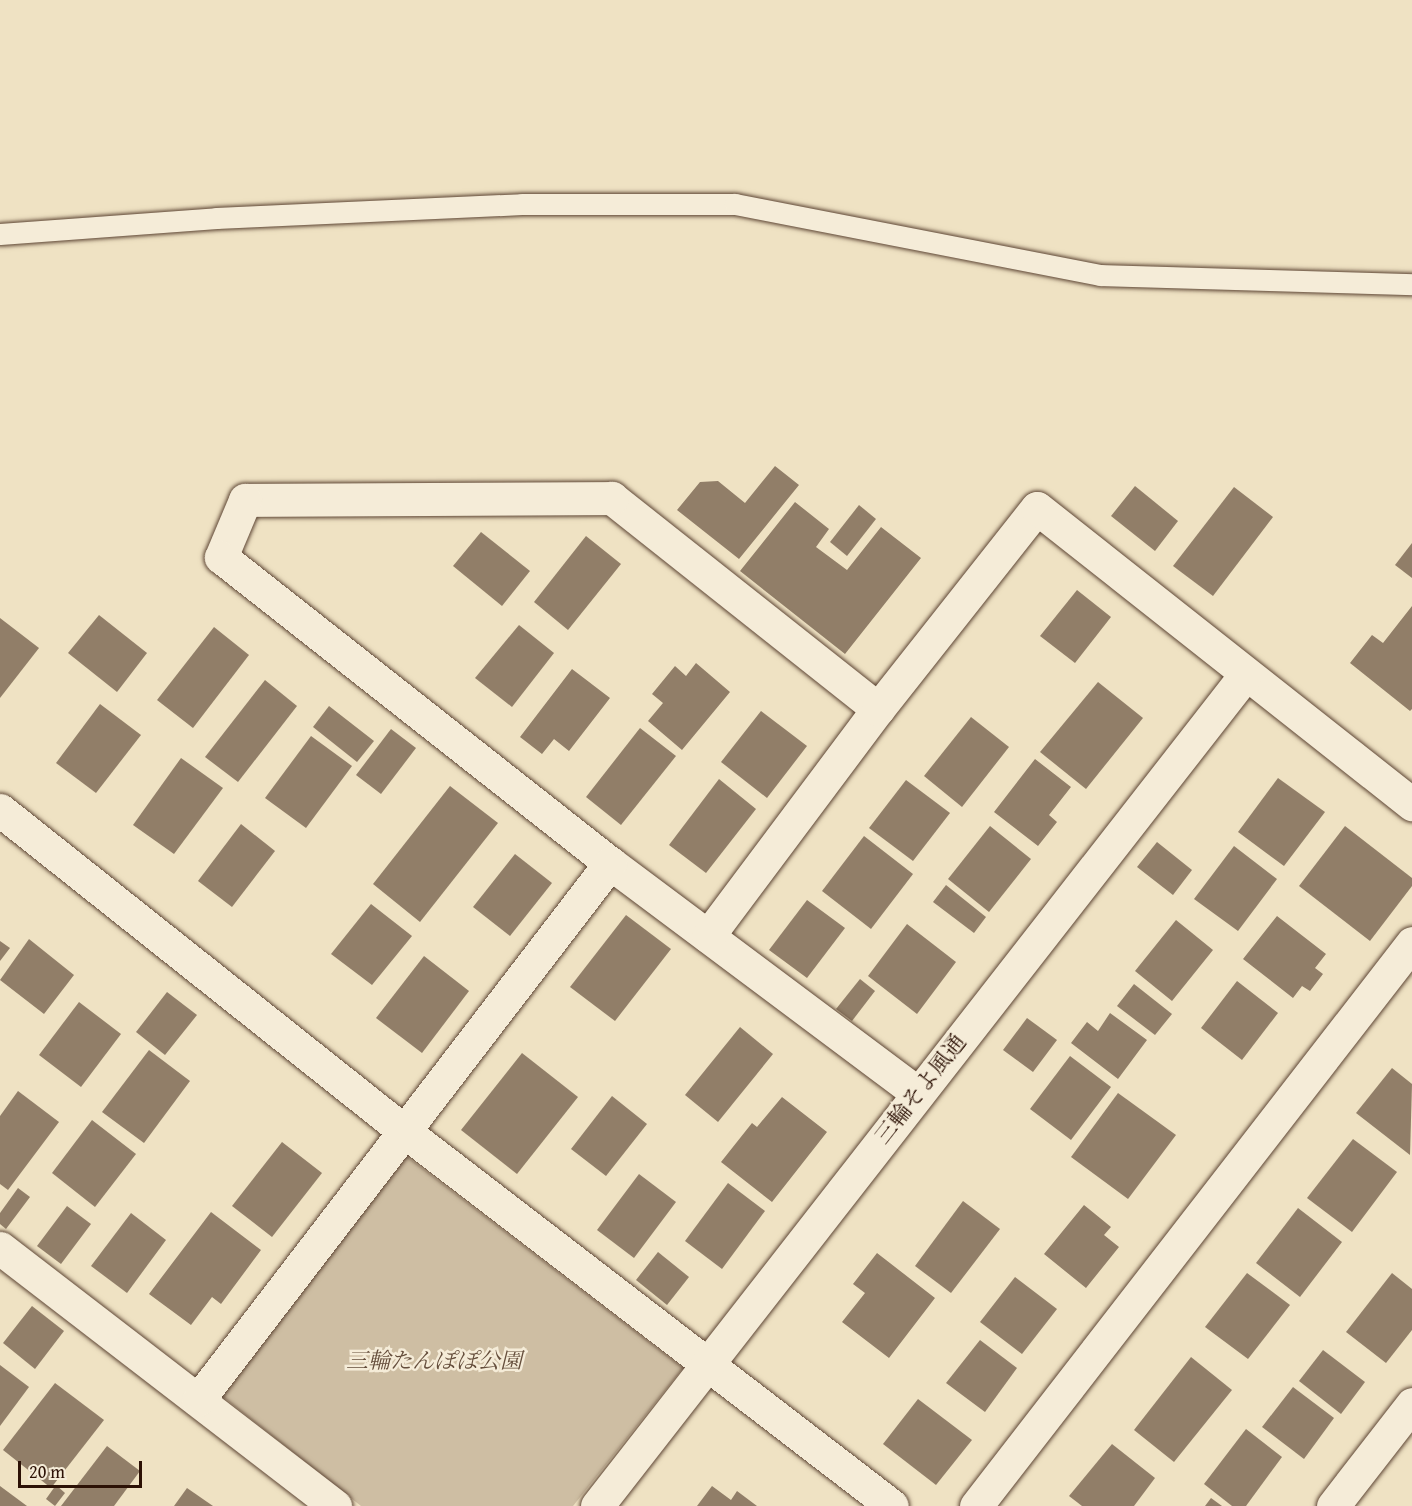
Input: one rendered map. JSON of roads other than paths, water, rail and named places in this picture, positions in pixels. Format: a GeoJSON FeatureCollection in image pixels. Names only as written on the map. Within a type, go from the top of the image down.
{"type":"FeatureCollection","features":[{"type":"Feature","properties":{"kind":"street"},"geometry":{"type":"LineString","coordinates":[[878,709],[612,498],[245,500],[221,558],[610,863],[917,1093]]}},
{"type":"Feature","properties":{"kind":"street"},"geometry":{"type":"LineString","coordinates":[[708,936],[878,709],[1037,508],[1245,675],[1412,804]]}},
{"type":"Feature","properties":{"kind":"street","name":"三輪そよ風通"},"geometry":{"type":"LineString","coordinates":[[597,1506],[1245,675]]}},
{"type":"Feature","properties":{"kind":"street"},"geometry":{"type":"LineString","coordinates":[[0,810],[404,1131],[892,1506]]}},
{"type":"Feature","properties":{"kind":"street"},"geometry":{"type":"LineString","coordinates":[[198,1400],[610,863]]}},
{"type":"Feature","properties":{"kind":"street"},"geometry":{"type":"LineString","coordinates":[[976,1506],[1412,943]]}},
{"type":"Feature","properties":{"kind":"street"},"geometry":{"type":"LineString","coordinates":[[0,1248],[335,1506]]}},
{"type":"Feature","properties":{"kind":"street"},"geometry":{"type":"LineString","coordinates":[[1333,1506],[1412,1404]]}},
{"type":"Feature","properties":{"kind":"lane"},"geometry":{"type":"LineString","coordinates":[[0,234],[216,218],[510,205],[735,204],[1100,274],[1412,284]]}},
{"type":"Feature","properties":{"kind":"park label","name":"三輪たんぽぽ公園"},"geometry":{"type":"Point","coordinates":[434,1361]}}]}
